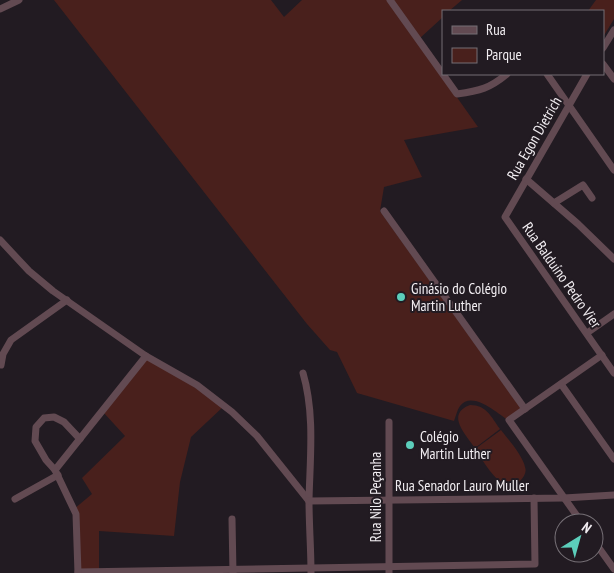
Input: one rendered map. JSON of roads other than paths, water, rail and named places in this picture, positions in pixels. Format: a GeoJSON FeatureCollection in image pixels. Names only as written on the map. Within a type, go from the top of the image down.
{"type":"FeatureCollection","features":[{"type":"Feature","properties":{"kind":"street"},"geometry":{"type":"LineString","coordinates":[[0,9],[19,0]]}},
{"type":"Feature","properties":{"kind":"street"},"geometry":{"type":"LineString","coordinates":[[390,0],[442,72]]}},
{"type":"Feature","properties":{"kind":"street"},"geometry":{"type":"LineString","coordinates":[[604,46],[614,30]]}},
{"type":"Feature","properties":{"kind":"street"},"geometry":{"type":"LineString","coordinates":[[604,65],[614,79]]}},
{"type":"Feature","properties":{"kind":"street"},"geometry":{"type":"LineString","coordinates":[[444,75],[458,94],[480,91],[493,85],[506,75]]}},
{"type":"Feature","properties":{"kind":"street"},"geometry":{"type":"LineString","coordinates":[[548,75],[614,170]]}},
{"type":"Feature","properties":{"kind":"street","name":"Rua Egon Dietrich"},"geometry":{"type":"LineString","coordinates":[[505,217],[586,75]]}},
{"type":"Feature","properties":{"kind":"street"},"geometry":{"type":"LineString","coordinates":[[526,179],[614,259]]}},
{"type":"Feature","properties":{"kind":"street"},"geometry":{"type":"LineString","coordinates":[[554,203],[583,184],[592,198]]}},
{"type":"Feature","properties":{"kind":"street"},"geometry":{"type":"LineString","coordinates":[[384,211],[524,409]]}},
{"type":"Feature","properties":{"kind":"street","name":"Rua Balduíno Pedro Vier"},"geometry":{"type":"LineString","coordinates":[[505,217],[614,373]]}},
{"type":"Feature","properties":{"kind":"street"},"geometry":{"type":"LineString","coordinates":[[0,240],[29,271],[67,300],[146,356],[197,385],[232,412],[257,436],[309,501]]}},
{"type":"Feature","properties":{"kind":"street"},"geometry":{"type":"LineString","coordinates":[[1,365],[2,354],[11,340],[67,300]]}},
{"type":"Feature","properties":{"kind":"street"},"geometry":{"type":"LineString","coordinates":[[587,333],[614,314]]}},
{"type":"Feature","properties":{"kind":"street"},"geometry":{"type":"LineString","coordinates":[[575,513],[509,420],[602,355]]}},
{"type":"Feature","properties":{"kind":"street"},"geometry":{"type":"LineString","coordinates":[[15,499],[57,472],[80,439],[146,356]]}},
{"type":"Feature","properties":{"kind":"street"},"geometry":{"type":"LineString","coordinates":[[303,373],[308,393],[311,434],[309,501],[311,571]]}},
{"type":"Feature","properties":{"kind":"street"},"geometry":{"type":"LineString","coordinates":[[561,384],[614,459]]}},
{"type":"Feature","properties":{"kind":"street"},"geometry":{"type":"LineString","coordinates":[[80,439],[64,422],[54,417],[44,418],[36,427],[35,441],[46,460],[57,472],[76,514],[78,573],[389,570],[535,564],[534,498]]}},
{"type":"Feature","properties":{"kind":"street","name":"Rua Nilo Peçanha"},"geometry":{"type":"LineString","coordinates":[[389,422],[389,570]]}},
{"type":"Feature","properties":{"kind":"street","name":"Rua Senador Lauro Muller"},"geometry":{"type":"LineString","coordinates":[[309,501],[564,498],[614,495]]}},
{"type":"Feature","properties":{"kind":"street"},"geometry":{"type":"LineString","coordinates":[[232,519],[233,571]]}},
{"type":"Feature","properties":{"kind":"street"},"geometry":{"type":"LineString","coordinates":[[604,554],[614,569]]}},
{"type":"Feature","properties":{"kind":"place","name":"Ginásio do Colégio Martin Luther"},"geometry":{"type":"Point","coordinates":[401,297]}},
{"type":"Feature","properties":{"kind":"place","name":"Colégio Martin Luther"},"geometry":{"type":"Point","coordinates":[410,445]}}]}
